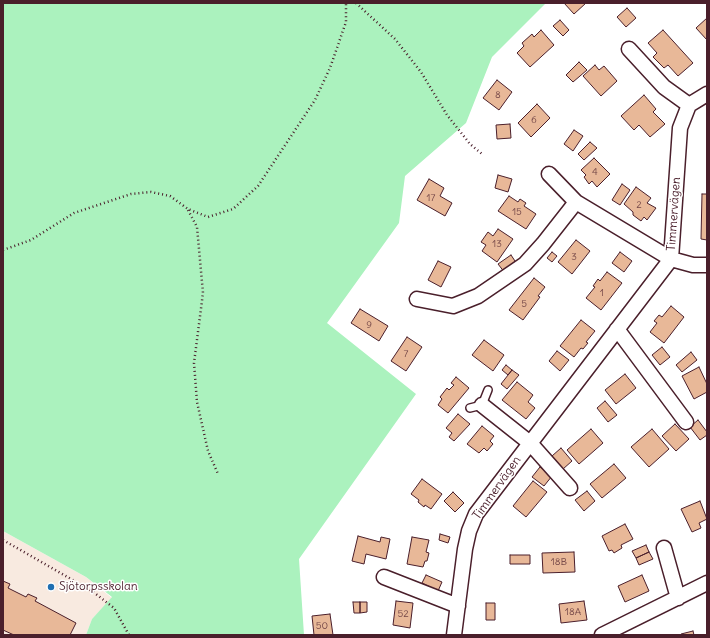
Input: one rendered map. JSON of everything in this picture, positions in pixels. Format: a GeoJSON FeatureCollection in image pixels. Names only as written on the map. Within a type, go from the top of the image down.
{"type":"FeatureCollection","features":[{"type":"Feature","properties":{"kind":"street"},"geometry":{"type":"LineString","coordinates":[[629,49],[664,87],[689,105],[707,94]]}},
{"type":"Feature","properties":{"kind":"street","name":"Timmervägen"},"geometry":{"type":"LineString","coordinates":[[454,635],[469,531],[476,514],[672,258],[680,128],[689,105]]}},
{"type":"Feature","properties":{"kind":"street"},"geometry":{"type":"LineString","coordinates":[[549,174],[576,202],[672,258],[693,265],[707,265]]}},
{"type":"Feature","properties":{"kind":"street"},"geometry":{"type":"LineString","coordinates":[[417,299],[453,306],[478,296],[525,264],[544,244],[576,202]]}},
{"type":"Feature","properties":{"kind":"street"},"geometry":{"type":"LineString","coordinates":[[617,329],[686,422]]}},
{"type":"Feature","properties":{"kind":"street","name":"Timmervägen"},"geometry":{"type":"LineString","coordinates":[[476,407],[530,442],[570,488]]}},
{"type":"Feature","properties":{"kind":"street"},"geometry":{"type":"LineString","coordinates":[[664,548],[678,598]]}},
{"type":"Feature","properties":{"kind":"street"},"geometry":{"type":"LineString","coordinates":[[384,577],[458,606]]}},
{"type":"Feature","properties":{"kind":"street"},"geometry":{"type":"LineString","coordinates":[[602,635],[707,583]]}},
{"type":"Feature","properties":{"kind":"lane"},"geometry":{"type":"LineString","coordinates":[[476,407],[488,390]]}},
{"type":"Feature","properties":{"kind":"path"},"geometry":{"type":"LineString","coordinates":[[3,250],[31,240],[74,213],[131,194],[151,192],[170,196],[188,209],[208,217],[233,209],[258,186],[315,100],[324,81],[346,22],[346,3]]}},
{"type":"Feature","properties":{"kind":"path"},"geometry":{"type":"LineString","coordinates":[[356,3],[395,39],[421,72],[447,115],[470,144],[482,154]]}},
{"type":"Feature","properties":{"kind":"path"},"geometry":{"type":"LineString","coordinates":[[188,209],[197,227],[203,293],[194,363],[197,402],[208,451],[218,474]]}},
{"type":"Feature","properties":{"kind":"path"},"geometry":{"type":"LineString","coordinates":[[3,540],[92,591],[114,608],[130,635]]}},
{"type":"Feature","properties":{"kind":"shaded area","name":"Sjötorpsskolan"},"geometry":{"type":"Polygon","coordinates":[[[3,531],[86,577],[112,598],[92,619],[86,635],[3,635],[3,531]]]}},
{"type":"Feature","properties":{"kind":"green space"},"geometry":{"type":"Polygon","coordinates":[[[3,3],[546,3],[492,57],[466,123],[405,176],[399,223],[327,323],[416,394],[299,559],[304,635],[86,635],[92,619],[112,597],[86,577],[3,531],[3,3]]]}},
{"type":"Feature","properties":{"kind":"building"},"geometry":{"type":"Polygon","coordinates":[[[564,3],[586,3],[574,14],[564,3]]]}},
{"type":"Feature","properties":{"kind":"building"},"geometry":{"type":"Polygon","coordinates":[[[627,8],[636,18],[626,27],[617,17],[627,8]]]}},
{"type":"Feature","properties":{"kind":"building"},"geometry":{"type":"Polygon","coordinates":[[[707,18],[707,40],[696,28],[707,18]]]}},
{"type":"Feature","properties":{"kind":"building"},"geometry":{"type":"Polygon","coordinates":[[[560,20],[569,30],[563,36],[553,26],[560,20]]]}},
{"type":"Feature","properties":{"kind":"building"},"geometry":{"type":"Polygon","coordinates":[[[541,30],[554,45],[530,67],[517,53],[524,46],[522,43],[532,34],[534,37],[541,30]]]}},
{"type":"Feature","properties":{"kind":"building"},"geometry":{"type":"Polygon","coordinates":[[[663,30],[693,63],[678,76],[668,65],[664,68],[653,57],[657,53],[648,43],[663,30]]]}},
{"type":"Feature","properties":{"kind":"building"},"geometry":{"type":"Polygon","coordinates":[[[579,62],[587,70],[573,82],[566,75],[579,62]]]}},
{"type":"Feature","properties":{"kind":"building"},"geometry":{"type":"Polygon","coordinates":[[[595,65],[599,70],[604,66],[617,81],[601,96],[583,76],[595,65]]]}},
{"type":"Feature","properties":{"kind":"building"},"geometry":{"type":"Polygon","coordinates":[[[497,80],[512,92],[499,110],[483,98],[497,80]]]}},
{"type":"Feature","properties":{"kind":"building"},"geometry":{"type":"Polygon","coordinates":[[[644,95],[656,109],[653,112],[665,124],[650,137],[639,125],[634,130],[621,116],[644,95]]]}},
{"type":"Feature","properties":{"kind":"building"},"geometry":{"type":"Polygon","coordinates":[[[537,104],[550,118],[531,137],[518,123],[537,104]]]}},
{"type":"Feature","properties":{"kind":"building"},"geometry":{"type":"Polygon","coordinates":[[[510,124],[511,138],[497,139],[496,125],[510,124]]]}},
{"type":"Feature","properties":{"kind":"building"},"geometry":{"type":"Polygon","coordinates":[[[574,130],[583,136],[573,151],[564,144],[574,130]]]}},
{"type":"Feature","properties":{"kind":"building"},"geometry":{"type":"Polygon","coordinates":[[[590,142],[597,148],[584,160],[578,154],[590,142]]]}},
{"type":"Feature","properties":{"kind":"building"},"geometry":{"type":"Polygon","coordinates":[[[594,158],[610,174],[597,187],[592,181],[589,184],[584,177],[586,175],[581,170],[594,158]]]}},
{"type":"Feature","properties":{"kind":"building"},"geometry":{"type":"Polygon","coordinates":[[[498,175],[512,179],[508,192],[495,188],[498,175]]]}},
{"type":"Feature","properties":{"kind":"building"},"geometry":{"type":"Polygon","coordinates":[[[429,179],[444,188],[440,196],[452,203],[445,216],[417,200],[429,179]]]}},
{"type":"Feature","properties":{"kind":"building"},"geometry":{"type":"Polygon","coordinates":[[[622,184],[630,190],[620,205],[612,200],[622,184]]]}},
{"type":"Feature","properties":{"kind":"building"},"geometry":{"type":"Polygon","coordinates":[[[636,187],[651,198],[647,203],[656,208],[647,220],[644,217],[641,221],[633,215],[633,212],[624,204],[636,187]]]}},
{"type":"Feature","properties":{"kind":"building"},"geometry":{"type":"Polygon","coordinates":[[[702,194],[707,194],[707,240],[701,239],[702,194]]]}},
{"type":"Feature","properties":{"kind":"building"},"geometry":{"type":"Polygon","coordinates":[[[509,196],[518,202],[520,199],[526,203],[524,206],[536,214],[526,229],[498,211],[509,196]]]}},
{"type":"Feature","properties":{"kind":"building"},"geometry":{"type":"Polygon","coordinates":[[[498,229],[513,239],[497,262],[482,251],[486,245],[481,242],[488,232],[493,236],[498,229]]]}},
{"type":"Feature","properties":{"kind":"building"},"geometry":{"type":"Polygon","coordinates":[[[576,240],[590,251],[572,274],[558,262],[576,240]]]}},
{"type":"Feature","properties":{"kind":"building"},"geometry":{"type":"Polygon","coordinates":[[[552,252],[557,256],[552,262],[547,258],[552,252]]]}},
{"type":"Feature","properties":{"kind":"building"},"geometry":{"type":"Polygon","coordinates":[[[620,252],[632,261],[624,272],[612,263],[620,252]]]}},
{"type":"Feature","properties":{"kind":"building"},"geometry":{"type":"Polygon","coordinates":[[[511,255],[517,264],[505,273],[498,264],[511,255]]]}},
{"type":"Feature","properties":{"kind":"building"},"geometry":{"type":"Polygon","coordinates":[[[438,261],[451,267],[441,287],[428,280],[438,261]]]}},
{"type":"Feature","properties":{"kind":"building"},"geometry":{"type":"Polygon","coordinates":[[[607,272],[622,283],[601,310],[586,298],[595,287],[593,286],[598,279],[600,281],[607,272]]]}},
{"type":"Feature","properties":{"kind":"building"},"geometry":{"type":"Polygon","coordinates":[[[534,278],[545,287],[538,296],[540,297],[523,320],[509,310],[534,278]]]}},
{"type":"Feature","properties":{"kind":"building"},"geometry":{"type":"Polygon","coordinates":[[[671,306],[684,317],[664,343],[650,332],[657,323],[654,321],[659,315],[662,317],[671,306]]]}},
{"type":"Feature","properties":{"kind":"building"},"geometry":{"type":"Polygon","coordinates":[[[360,309],[388,326],[379,341],[351,323],[360,309]]]}},
{"type":"Feature","properties":{"kind":"building"},"geometry":{"type":"Polygon","coordinates":[[[581,320],[595,331],[586,342],[588,343],[583,349],[581,348],[574,357],[560,346],[581,320]]]}},
{"type":"Feature","properties":{"kind":"building"},"geometry":{"type":"Polygon","coordinates":[[[407,337],[422,347],[406,371],[391,361],[407,337]]]}},
{"type":"Feature","properties":{"kind":"building"},"geometry":{"type":"Polygon","coordinates":[[[484,340],[504,355],[493,371],[472,355],[484,340]]]}},
{"type":"Feature","properties":{"kind":"building"},"geometry":{"type":"Polygon","coordinates":[[[662,347],[670,357],[660,365],[652,355],[662,347]]]}},
{"type":"Feature","properties":{"kind":"building"},"geometry":{"type":"Polygon","coordinates":[[[557,351],[569,360],[560,371],[549,361],[557,351]]]}},
{"type":"Feature","properties":{"kind":"building"},"geometry":{"type":"Polygon","coordinates":[[[691,352],[697,360],[682,372],[676,365],[691,352]]]}},
{"type":"Feature","properties":{"kind":"building"},"geometry":{"type":"Polygon","coordinates":[[[506,365],[512,370],[508,375],[502,370],[506,365]]]}},
{"type":"Feature","properties":{"kind":"building"},"geometry":{"type":"Polygon","coordinates":[[[699,367],[707,384],[707,392],[694,399],[682,376],[699,367]]]}},
{"type":"Feature","properties":{"kind":"building"},"geometry":{"type":"Polygon","coordinates":[[[512,370],[519,375],[507,389],[501,384],[512,370]]]}},
{"type":"Feature","properties":{"kind":"building"},"geometry":{"type":"Polygon","coordinates":[[[625,374],[636,388],[616,404],[605,390],[625,374]]]}},
{"type":"Feature","properties":{"kind":"building"},"geometry":{"type":"Polygon","coordinates":[[[456,377],[469,388],[448,413],[438,405],[442,399],[440,397],[447,388],[449,390],[454,385],[451,383],[456,377]]]}},
{"type":"Feature","properties":{"kind":"building"},"geometry":{"type":"Polygon","coordinates":[[[517,382],[533,395],[528,402],[535,408],[526,419],[502,400],[517,382]]]}},
{"type":"Feature","properties":{"kind":"building"},"geometry":{"type":"Polygon","coordinates":[[[605,401],[617,415],[608,422],[597,408],[605,401]]]}},
{"type":"Feature","properties":{"kind":"building"},"geometry":{"type":"Polygon","coordinates":[[[458,414],[470,424],[454,441],[449,437],[452,433],[446,428],[458,414]]]}},
{"type":"Feature","properties":{"kind":"building"},"geometry":{"type":"Polygon","coordinates":[[[698,420],[707,432],[707,435],[700,440],[690,427],[698,420]]]}},
{"type":"Feature","properties":{"kind":"building"},"geometry":{"type":"Polygon","coordinates":[[[675,424],[689,439],[676,451],[662,436],[675,424]]]}},
{"type":"Feature","properties":{"kind":"building"},"geometry":{"type":"Polygon","coordinates":[[[482,426],[494,436],[490,441],[493,444],[487,451],[484,448],[479,453],[467,444],[482,426]]]}},
{"type":"Feature","properties":{"kind":"building"},"geometry":{"type":"Polygon","coordinates":[[[591,429],[603,443],[579,464],[567,450],[591,429]]]}},
{"type":"Feature","properties":{"kind":"building"},"geometry":{"type":"Polygon","coordinates":[[[652,429],[669,449],[649,467],[631,447],[652,429]]]}},
{"type":"Feature","properties":{"kind":"building"},"geometry":{"type":"Polygon","coordinates":[[[561,448],[572,461],[563,469],[552,456],[561,448]]]}},
{"type":"Feature","properties":{"kind":"building"},"geometry":{"type":"Polygon","coordinates":[[[614,464],[626,478],[602,498],[590,484],[614,464]]]}},
{"type":"Feature","properties":{"kind":"building"},"geometry":{"type":"Polygon","coordinates":[[[540,467],[552,476],[544,486],[532,477],[540,467]]]}},
{"type":"Feature","properties":{"kind":"building"},"geometry":{"type":"Polygon","coordinates":[[[422,479],[442,494],[431,509],[425,505],[424,507],[418,502],[419,500],[411,494],[422,479]]]}},
{"type":"Feature","properties":{"kind":"building"},"geometry":{"type":"Polygon","coordinates":[[[533,481],[547,492],[526,517],[513,506],[533,481]]]}},
{"type":"Feature","properties":{"kind":"building"},"geometry":{"type":"Polygon","coordinates":[[[587,491],[595,501],[584,511],[575,500],[587,491]]]}},
{"type":"Feature","properties":{"kind":"building"},"geometry":{"type":"Polygon","coordinates":[[[453,492],[464,503],[455,512],[444,501],[453,492]]]}},
{"type":"Feature","properties":{"kind":"building"},"geometry":{"type":"Polygon","coordinates":[[[700,501],[707,519],[699,523],[701,528],[692,532],[681,509],[700,501]]]}},
{"type":"Feature","properties":{"kind":"building"},"geometry":{"type":"Polygon","coordinates":[[[625,524],[633,539],[621,545],[622,548],[614,553],[612,550],[609,551],[602,536],[625,524]]]}},
{"type":"Feature","properties":{"kind":"building"},"geometry":{"type":"Polygon","coordinates":[[[440,534],[450,537],[448,543],[439,540],[440,534]]]}},
{"type":"Feature","properties":{"kind":"building"},"geometry":{"type":"Polygon","coordinates":[[[358,536],[380,542],[381,537],[390,539],[386,559],[366,554],[364,564],[352,561],[358,536]]]}},
{"type":"Feature","properties":{"kind":"building"},"geometry":{"type":"Polygon","coordinates":[[[412,537],[429,540],[426,552],[429,553],[427,561],[425,561],[423,567],[407,564],[412,537]]]}},
{"type":"Feature","properties":{"kind":"building"},"geometry":{"type":"Polygon","coordinates":[[[646,545],[649,552],[636,558],[632,551],[646,545]]]}},
{"type":"Feature","properties":{"kind":"building"},"geometry":{"type":"Polygon","coordinates":[[[574,552],[575,572],[543,573],[542,553],[574,552]]]}},
{"type":"Feature","properties":{"kind":"building"},"geometry":{"type":"Polygon","coordinates":[[[649,552],[653,559],[639,565],[636,558],[649,552]]]}},
{"type":"Feature","properties":{"kind":"building"},"geometry":{"type":"Polygon","coordinates":[[[510,555],[530,555],[530,564],[510,564],[510,555]]]}},
{"type":"Feature","properties":{"kind":"building"},"geometry":{"type":"Polygon","coordinates":[[[426,575],[442,582],[438,591],[422,583],[426,575]]]}},
{"type":"Feature","properties":{"kind":"building"},"geometry":{"type":"Polygon","coordinates":[[[642,575],[649,591],[625,602],[618,586],[642,575]]]}},
{"type":"Feature","properties":{"kind":"building"},"geometry":{"type":"Polygon","coordinates":[[[3,581],[10,584],[8,588],[26,597],[28,594],[37,598],[35,601],[76,623],[70,635],[14,635],[3,630],[3,581]]]}},
{"type":"Feature","properties":{"kind":"building"},"geometry":{"type":"Polygon","coordinates":[[[396,601],[413,603],[410,628],[393,625],[396,601]]]}},
{"type":"Feature","properties":{"kind":"building"},"geometry":{"type":"Polygon","coordinates":[[[584,601],[587,620],[561,623],[559,604],[584,601]]]}},
{"type":"Feature","properties":{"kind":"building"},"geometry":{"type":"Polygon","coordinates":[[[353,602],[360,602],[360,613],[354,613],[353,602]]]}},
{"type":"Feature","properties":{"kind":"building"},"geometry":{"type":"Polygon","coordinates":[[[360,602],[367,602],[367,612],[360,613],[360,602]]]}},
{"type":"Feature","properties":{"kind":"building"},"geometry":{"type":"Polygon","coordinates":[[[486,603],[495,603],[495,620],[486,620],[486,603]]]}},
{"type":"Feature","properties":{"kind":"building"},"geometry":{"type":"Polygon","coordinates":[[[330,614],[333,635],[314,635],[312,616],[330,614]]]}},
{"type":"Feature","properties":{"kind":"building"},"geometry":{"type":"Polygon","coordinates":[[[693,631],[694,635],[681,635],[681,634],[693,631]]]}},
{"type":"Feature","properties":{"kind":"place","name":"Sjötorpsskolan"},"geometry":{"type":"Point","coordinates":[51,587]}}]}
